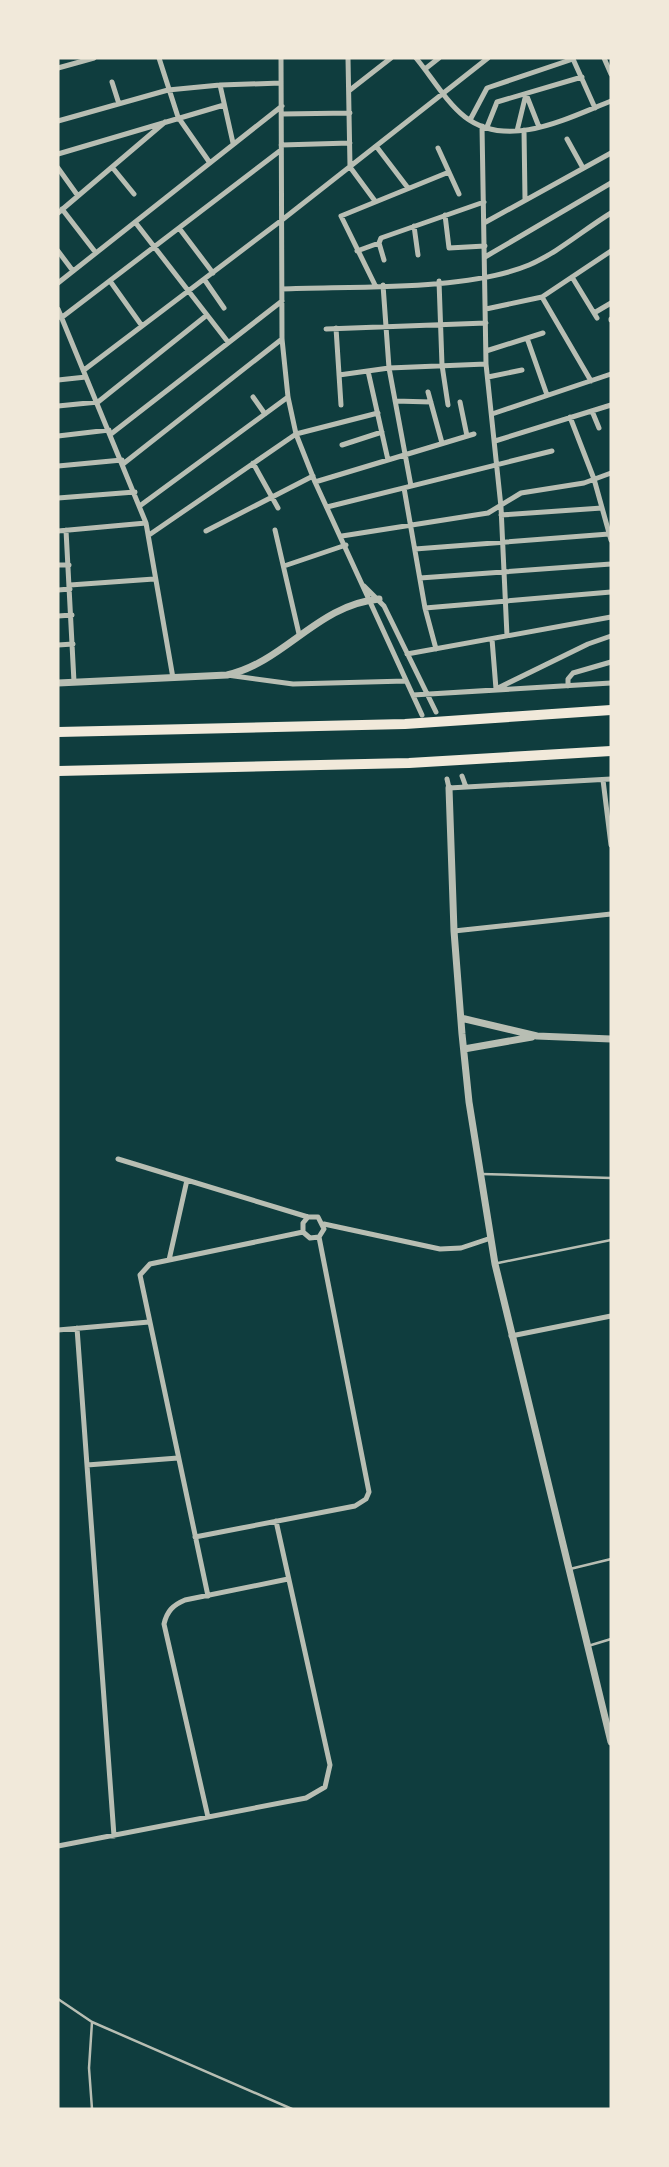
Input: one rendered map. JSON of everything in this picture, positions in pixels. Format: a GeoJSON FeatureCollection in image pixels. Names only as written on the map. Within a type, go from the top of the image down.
{"type":"FeatureCollection","features":[{"type":"Feature","properties":{"kind":"highway"},"geometry":{"type":"LineString","coordinates":[[58,732],[405,724],[611,710]]}},
{"type":"Feature","properties":{"kind":"highway"},"geometry":{"type":"LineString","coordinates":[[58,771],[409,763],[611,751]]}},
{"type":"Feature","properties":{"kind":"street"},"geometry":{"type":"LineString","coordinates":[[58,68],[94,58]]}},
{"type":"Feature","properties":{"kind":"street"},"geometry":{"type":"LineString","coordinates":[[159,58],[178,117],[210,163]]}},
{"type":"Feature","properties":{"kind":"street"},"geometry":{"type":"LineString","coordinates":[[281,58],[282,339],[288,397],[296,434],[314,479],[422,715]]}},
{"type":"Feature","properties":{"kind":"street"},"geometry":{"type":"LineString","coordinates":[[348,58],[350,167],[375,201]]}},
{"type":"Feature","properties":{"kind":"street"},"geometry":{"type":"LineString","coordinates":[[349,90],[391,58]]}},
{"type":"Feature","properties":{"kind":"street"},"geometry":{"type":"LineString","coordinates":[[416,58],[470,120],[485,126],[520,130],[539,127],[611,101]]}},
{"type":"Feature","properties":{"kind":"street"},"geometry":{"type":"LineString","coordinates":[[425,69],[439,58]]}},
{"type":"Feature","properties":{"kind":"street"},"geometry":{"type":"LineString","coordinates":[[84,370],[282,220],[488,58]]}},
{"type":"Feature","properties":{"kind":"street"},"geometry":{"type":"LineString","coordinates":[[604,58],[611,74]]}},
{"type":"Feature","properties":{"kind":"street"},"geometry":{"type":"LineString","coordinates":[[470,120],[489,87],[572,59],[575,60],[594,107]]}},
{"type":"Feature","properties":{"kind":"street"},"geometry":{"type":"LineString","coordinates":[[507,636],[500,542],[501,511],[486,364],[485,126],[495,103],[582,78]]}},
{"type":"Feature","properties":{"kind":"street"},"geometry":{"type":"LineString","coordinates":[[112,82],[119,104]]}},
{"type":"Feature","properties":{"kind":"street"},"geometry":{"type":"LineString","coordinates":[[58,121],[168,90],[281,83]]}},
{"type":"Feature","properties":{"kind":"street"},"geometry":{"type":"LineString","coordinates":[[220,85],[233,143]]}},
{"type":"Feature","properties":{"kind":"street"},"geometry":{"type":"LineString","coordinates":[[526,94],[539,127]]}},
{"type":"Feature","properties":{"kind":"street"},"geometry":{"type":"LineString","coordinates":[[526,94],[520,130],[526,199]]}},
{"type":"Feature","properties":{"kind":"street"},"geometry":{"type":"LineString","coordinates":[[58,154],[224,105]]}},
{"type":"Feature","properties":{"kind":"street"},"geometry":{"type":"LineString","coordinates":[[58,283],[233,143],[282,110],[349,113]]}},
{"type":"Feature","properties":{"kind":"street"},"geometry":{"type":"LineString","coordinates":[[96,253],[60,211],[167,120]]}},
{"type":"Feature","properties":{"kind":"street"},"geometry":{"type":"LineString","coordinates":[[567,139],[583,168]]}},
{"type":"Feature","properties":{"kind":"street"},"geometry":{"type":"LineString","coordinates":[[61,317],[281,148],[349,143]]}},
{"type":"Feature","properties":{"kind":"street"},"geometry":{"type":"LineString","coordinates":[[376,146],[408,188]]}},
{"type":"Feature","properties":{"kind":"street"},"geometry":{"type":"LineString","coordinates":[[439,148],[459,194]]}},
{"type":"Feature","properties":{"kind":"street"},"geometry":{"type":"LineString","coordinates":[[484,222],[611,153]]}},
{"type":"Feature","properties":{"kind":"street"},"geometry":{"type":"LineString","coordinates":[[112,167],[134,194]]}},
{"type":"Feature","properties":{"kind":"street"},"geometry":{"type":"LineString","coordinates":[[58,168],[78,196]]}},
{"type":"Feature","properties":{"kind":"street"},"geometry":{"type":"LineString","coordinates":[[375,285],[341,217],[449,172]]}},
{"type":"Feature","properties":{"kind":"street"},"geometry":{"type":"LineString","coordinates":[[485,257],[611,183]]}},
{"type":"Feature","properties":{"kind":"street"},"geometry":{"type":"LineString","coordinates":[[384,260],[379,243],[381,238],[484,202]]}},
{"type":"Feature","properties":{"kind":"street"},"geometry":{"type":"LineString","coordinates":[[282,289],[485,278],[527,266],[549,255],[611,214]]}},
{"type":"Feature","properties":{"kind":"street"},"geometry":{"type":"LineString","coordinates":[[445,215],[449,248],[485,246]]}},
{"type":"Feature","properties":{"kind":"street"},"geometry":{"type":"LineString","coordinates":[[135,222],[228,342]]}},
{"type":"Feature","properties":{"kind":"street"},"geometry":{"type":"LineString","coordinates":[[414,226],[418,255]]}},
{"type":"Feature","properties":{"kind":"street"},"geometry":{"type":"LineString","coordinates":[[179,228],[212,273]]}},
{"type":"Feature","properties":{"kind":"street"},"geometry":{"type":"LineString","coordinates":[[357,251],[379,243]]}},
{"type":"Feature","properties":{"kind":"street"},"geometry":{"type":"LineString","coordinates":[[58,251],[73,271]]}},
{"type":"Feature","properties":{"kind":"street"},"geometry":{"type":"LineString","coordinates":[[486,309],[542,297],[611,251]]}},
{"type":"Feature","properties":{"kind":"street"},"geometry":{"type":"LineString","coordinates":[[572,277],[596,315],[611,303]]}},
{"type":"Feature","properties":{"kind":"street"},"geometry":{"type":"LineString","coordinates":[[204,279],[224,308]]}},
{"type":"Feature","properties":{"kind":"street"},"geometry":{"type":"LineString","coordinates":[[110,281],[142,326]]}},
{"type":"Feature","properties":{"kind":"street"},"geometry":{"type":"LineString","coordinates":[[439,281],[442,365],[448,405]]}},
{"type":"Feature","properties":{"kind":"street"},"geometry":{"type":"LineString","coordinates":[[383,285],[389,368],[404,455],[411,523],[425,608],[436,649]]}},
{"type":"Feature","properties":{"kind":"street"},"geometry":{"type":"LineString","coordinates":[[542,297],[591,381]]}},
{"type":"Feature","properties":{"kind":"street"},"geometry":{"type":"LineString","coordinates":[[58,436],[110,432],[282,301]]}},
{"type":"Feature","properties":{"kind":"street"},"geometry":{"type":"LineString","coordinates":[[58,309],[141,505],[149,534],[154,579],[173,678]]}},
{"type":"Feature","properties":{"kind":"street"},"geometry":{"type":"LineString","coordinates":[[58,406],[98,402],[206,315]]}},
{"type":"Feature","properties":{"kind":"street"},"geometry":{"type":"LineString","coordinates":[[326,329],[486,323]]}},
{"type":"Feature","properties":{"kind":"street"},"geometry":{"type":"LineString","coordinates":[[337,328],[341,405]]}},
{"type":"Feature","properties":{"kind":"street"},"geometry":{"type":"LineString","coordinates":[[486,351],[543,333]]}},
{"type":"Feature","properties":{"kind":"street"},"geometry":{"type":"LineString","coordinates":[[527,338],[547,395]]}},
{"type":"Feature","properties":{"kind":"street"},"geometry":{"type":"LineString","coordinates":[[58,466],[122,462],[282,339]]}},
{"type":"Feature","properties":{"kind":"street"},"geometry":{"type":"LineString","coordinates":[[339,375],[389,368],[486,364]]}},
{"type":"Feature","properties":{"kind":"street"},"geometry":{"type":"LineString","coordinates":[[488,377],[522,370]]}},
{"type":"Feature","properties":{"kind":"street"},"geometry":{"type":"LineString","coordinates":[[368,371],[388,460]]}},
{"type":"Feature","properties":{"kind":"street"},"geometry":{"type":"LineString","coordinates":[[492,414],[611,373]]}},
{"type":"Feature","properties":{"kind":"street"},"geometry":{"type":"LineString","coordinates":[[58,380],[86,377]]}},
{"type":"Feature","properties":{"kind":"street"},"geometry":{"type":"LineString","coordinates":[[428,392],[442,443]]}},
{"type":"Feature","properties":{"kind":"street"},"geometry":{"type":"LineString","coordinates":[[253,397],[265,414]]}},
{"type":"Feature","properties":{"kind":"street"},"geometry":{"type":"LineString","coordinates":[[141,505],[288,397]]}},
{"type":"Feature","properties":{"kind":"street"},"geometry":{"type":"LineString","coordinates":[[395,401],[431,402]]}},
{"type":"Feature","properties":{"kind":"street"},"geometry":{"type":"LineString","coordinates":[[460,402],[467,436]]}},
{"type":"Feature","properties":{"kind":"street"},"geometry":{"type":"LineString","coordinates":[[495,441],[611,407]]}},
{"type":"Feature","properties":{"kind":"street"},"geometry":{"type":"LineString","coordinates":[[592,411],[598,427],[607,422]]}},
{"type":"Feature","properties":{"kind":"street"},"geometry":{"type":"LineString","coordinates":[[149,534],[296,434],[378,413]]}},
{"type":"Feature","properties":{"kind":"street"},"geometry":{"type":"LineString","coordinates":[[415,549],[610,537],[594,480],[570,417]]}},
{"type":"Feature","properties":{"kind":"street"},"geometry":{"type":"LineString","coordinates":[[342,445],[382,432]]}},
{"type":"Feature","properties":{"kind":"street"},"geometry":{"type":"LineString","coordinates":[[206,531],[271,497],[314,479],[474,434]]}},
{"type":"Feature","properties":{"kind":"street"},"geometry":{"type":"LineString","coordinates":[[327,507],[552,451]]}},
{"type":"Feature","properties":{"kind":"street"},"geometry":{"type":"LineString","coordinates":[[253,463],[278,508]]}},
{"type":"Feature","properties":{"kind":"street"},"geometry":{"type":"LineString","coordinates":[[501,511],[521,493],[594,480],[611,473]]}},
{"type":"Feature","properties":{"kind":"street"},"geometry":{"type":"LineString","coordinates":[[58,498],[135,492]]}},
{"type":"Feature","properties":{"kind":"street"},"geometry":{"type":"LineString","coordinates":[[342,536],[411,523],[501,511],[601,506],[611,502]]}},
{"type":"Feature","properties":{"kind":"street"},"geometry":{"type":"LineString","coordinates":[[58,531],[146,523]]}},
{"type":"Feature","properties":{"kind":"street"},"geometry":{"type":"LineString","coordinates":[[66,530],[74,682]]}},
{"type":"Feature","properties":{"kind":"street"},"geometry":{"type":"LineString","coordinates":[[275,530],[299,634]]}},
{"type":"Feature","properties":{"kind":"street"},"geometry":{"type":"LineString","coordinates":[[284,566],[346,545]]}},
{"type":"Feature","properties":{"kind":"street"},"geometry":{"type":"LineString","coordinates":[[420,578],[611,564]]}},
{"type":"Feature","properties":{"kind":"street"},"geometry":{"type":"LineString","coordinates":[[58,565],[69,565]]}},
{"type":"Feature","properties":{"kind":"street"},"geometry":{"type":"LineString","coordinates":[[58,590],[154,579]]}},
{"type":"Feature","properties":{"kind":"street"},"geometry":{"type":"LineString","coordinates":[[364,586],[379,599],[436,712]]}},
{"type":"Feature","properties":{"kind":"street"},"geometry":{"type":"LineString","coordinates":[[425,608],[611,592]]}},
{"type":"Feature","properties":{"kind":"street"},"geometry":{"type":"LineString","coordinates":[[227,676],[257,667],[299,634],[336,610],[379,599]]}},
{"type":"Feature","properties":{"kind":"street"},"geometry":{"type":"LineString","coordinates":[[58,616],[72,615]]}},
{"type":"Feature","properties":{"kind":"street"},"geometry":{"type":"LineString","coordinates":[[407,654],[611,617]]}},
{"type":"Feature","properties":{"kind":"street"},"geometry":{"type":"LineString","coordinates":[[496,690],[579,648],[611,636]]}},
{"type":"Feature","properties":{"kind":"street"},"geometry":{"type":"LineString","coordinates":[[492,639],[496,690]]}},
{"type":"Feature","properties":{"kind":"street"},"geometry":{"type":"LineString","coordinates":[[58,645],[74,644]]}},
{"type":"Feature","properties":{"kind":"street"},"geometry":{"type":"LineString","coordinates":[[568,686],[568,678],[573,673],[611,662]]}},
{"type":"Feature","properties":{"kind":"street"},"geometry":{"type":"LineString","coordinates":[[58,682],[227,676],[293,684],[406,681]]}},
{"type":"Feature","properties":{"kind":"street"},"geometry":{"type":"LineString","coordinates":[[413,695],[611,683]]}},
{"type":"Feature","properties":{"kind":"street"},"geometry":{"type":"LineString","coordinates":[[462,776],[466,787]]}},
{"type":"Feature","properties":{"kind":"street"},"geometry":{"type":"LineString","coordinates":[[447,779],[454,931],[464,1049],[495,1264],[611,1742]]}},
{"type":"Feature","properties":{"kind":"street"},"geometry":{"type":"LineString","coordinates":[[603,779],[611,845]]}},
{"type":"Feature","properties":{"kind":"street"},"geometry":{"type":"LineString","coordinates":[[449,788],[611,779]]}},
{"type":"Feature","properties":{"kind":"street"},"geometry":{"type":"LineString","coordinates":[[454,931],[611,914]]}},
{"type":"Feature","properties":{"kind":"street"},"geometry":{"type":"LineString","coordinates":[[461,1018],[537,1036],[611,1039]]}},
{"type":"Feature","properties":{"kind":"street"},"geometry":{"type":"LineString","coordinates":[[464,1049],[537,1036]]}},
{"type":"Feature","properties":{"kind":"street"},"geometry":{"type":"LineString","coordinates":[[118,1159],[308,1217],[318,1217],[324,1224],[440,1249],[461,1248],[491,1238]]}},
{"type":"Feature","properties":{"kind":"street"},"geometry":{"type":"LineString","coordinates":[[169,1260],[187,1180]]}},
{"type":"Feature","properties":{"kind":"street"},"geometry":{"type":"LineString","coordinates":[[308,1217],[303,1223],[303,1232],[310,1238],[319,1237]]}},
{"type":"Feature","properties":{"kind":"street"},"geometry":{"type":"LineString","coordinates":[[195,1537],[355,1506],[361,1503],[369,1492],[319,1237],[324,1224]]}},
{"type":"Feature","properties":{"kind":"street"},"geometry":{"type":"LineString","coordinates":[[208,1596],[140,1275],[145,1266],[303,1232]]}},
{"type":"Feature","properties":{"kind":"street"},"geometry":{"type":"LineString","coordinates":[[511,1336],[611,1316]]}},
{"type":"Feature","properties":{"kind":"street"},"geometry":{"type":"LineString","coordinates":[[58,1330],[149,1322]]}},
{"type":"Feature","properties":{"kind":"street"},"geometry":{"type":"LineString","coordinates":[[77,1328],[114,1836]]}},
{"type":"Feature","properties":{"kind":"street"},"geometry":{"type":"LineString","coordinates":[[87,1465],[178,1458]]}},
{"type":"Feature","properties":{"kind":"street"},"geometry":{"type":"LineString","coordinates":[[58,1846],[306,1798],[325,1787],[330,1777],[276,1521]]}},
{"type":"Feature","properties":{"kind":"street"},"geometry":{"type":"LineString","coordinates":[[208,1818],[164,1624],[170,1609],[177,1603],[288,1579]]}},
{"type":"Feature","properties":{"kind":"lane"},"geometry":{"type":"LineString","coordinates":[[481,1174],[611,1178]]}},
{"type":"Feature","properties":{"kind":"lane"},"geometry":{"type":"LineString","coordinates":[[495,1264],[611,1240]]}},
{"type":"Feature","properties":{"kind":"lane"},"geometry":{"type":"LineString","coordinates":[[569,1569],[611,1559]]}},
{"type":"Feature","properties":{"kind":"lane"},"geometry":{"type":"LineString","coordinates":[[588,1646],[611,1639]]}},
{"type":"Feature","properties":{"kind":"lane"},"geometry":{"type":"LineString","coordinates":[[602,1706],[611,1704]]}},
{"type":"Feature","properties":{"kind":"lane"},"geometry":{"type":"LineString","coordinates":[[58,1999],[92,2022],[292,2109]]}},
{"type":"Feature","properties":{"kind":"lane"},"geometry":{"type":"LineString","coordinates":[[92,2022],[89,2068],[92,2109]]}}]}
